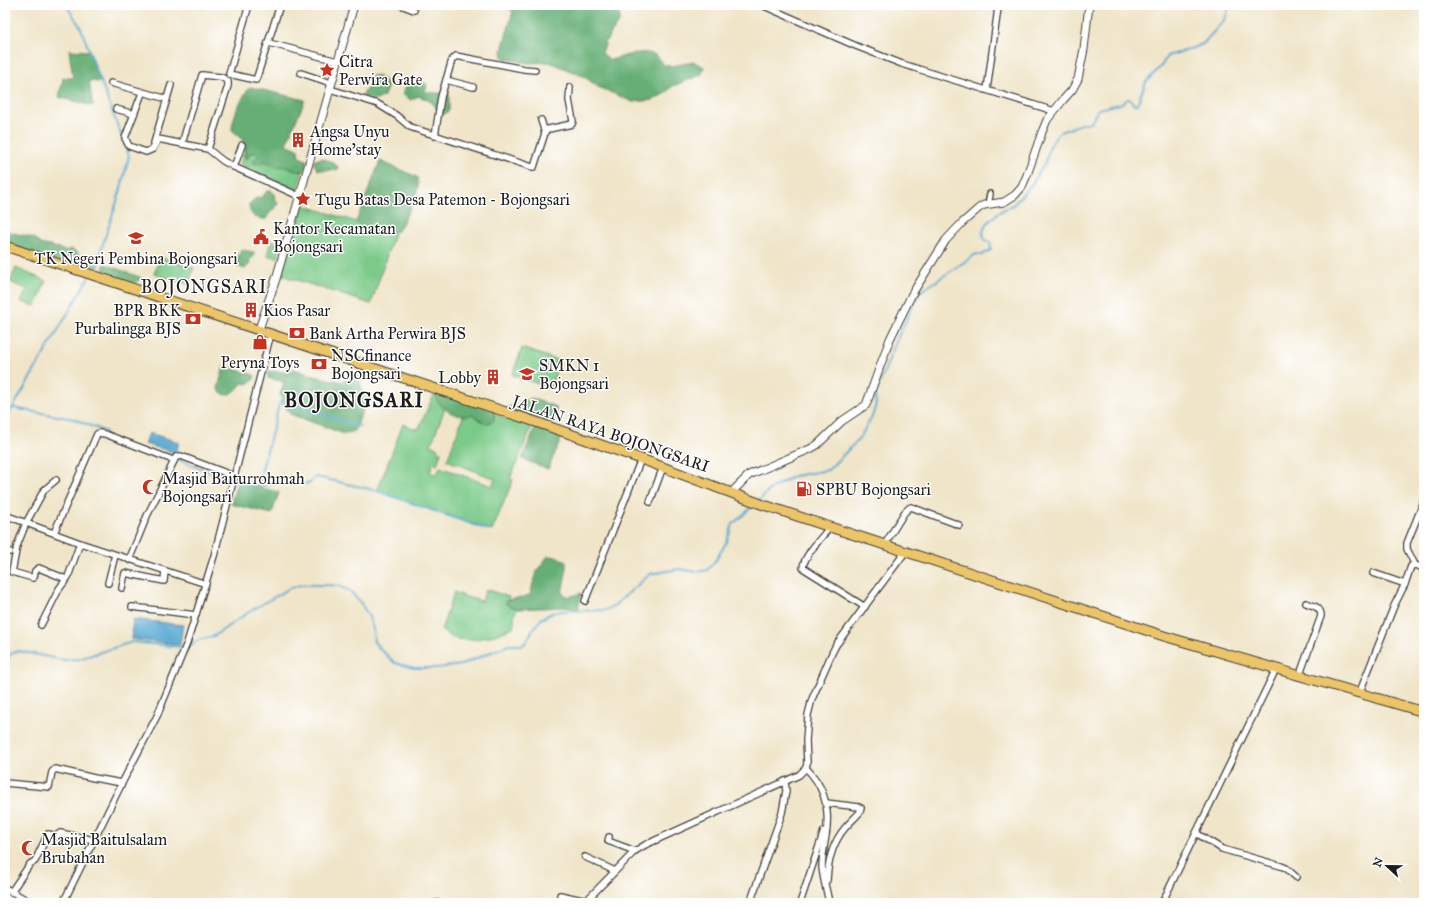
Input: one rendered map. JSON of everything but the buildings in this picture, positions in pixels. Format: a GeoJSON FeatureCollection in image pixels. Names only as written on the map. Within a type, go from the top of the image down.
{"type":"FeatureCollection","features":[{"type":"Feature","properties":{"kind":"main road","name":"JALAN RAYA BOJONGSARI"},"geometry":{"type":"LineString","coordinates":[[5,246],[536,422],[732,492],[761,504],[830,527],[1164,636],[1299,677],[1424,712]]}},
{"type":"Feature","properties":{"kind":"street"},"geometry":{"type":"LineString","coordinates":[[249,5],[230,74],[256,80],[280,5]]}},
{"type":"Feature","properties":{"kind":"street"},"geometry":{"type":"LineString","coordinates":[[259,329],[276,279],[354,5]]}},
{"type":"Feature","properties":{"kind":"street"},"geometry":{"type":"LineString","coordinates":[[401,5],[414,10]]}},
{"type":"Feature","properties":{"kind":"street"},"geometry":{"type":"LineString","coordinates":[[762,5],[856,46],[902,64],[1054,111]]}},
{"type":"Feature","properties":{"kind":"street"},"geometry":{"type":"LineString","coordinates":[[732,492],[749,475],[810,449],[820,442],[842,421],[864,407],[890,339],[912,294],[949,236],[979,208],[988,203],[1004,202],[1011,198],[1022,187],[1047,120],[1072,90],[1078,80],[1084,49],[1089,5]]}},
{"type":"Feature","properties":{"kind":"street"},"geometry":{"type":"LineString","coordinates":[[987,90],[998,8]]}},
{"type":"Feature","properties":{"kind":"street"},"geometry":{"type":"LineString","coordinates":[[269,43],[337,61]]}},
{"type":"Feature","properties":{"kind":"street"},"geometry":{"type":"LineString","coordinates":[[435,136],[441,97],[452,60],[456,56],[524,70],[535,70]]}},
{"type":"Feature","properties":{"kind":"street"},"geometry":{"type":"LineString","coordinates":[[301,73],[330,86],[378,104],[397,116],[410,127],[532,167],[534,167],[545,133],[541,120]]}},
{"type":"Feature","properties":{"kind":"street"},"geometry":{"type":"LineString","coordinates":[[182,144],[202,75],[221,77],[228,81],[228,86],[208,148]]}},
{"type":"Feature","properties":{"kind":"street"},"geometry":{"type":"LineString","coordinates":[[446,80],[472,87]]}},
{"type":"Feature","properties":{"kind":"street"},"geometry":{"type":"LineString","coordinates":[[112,83],[142,93],[167,99]]}},
{"type":"Feature","properties":{"kind":"street"},"geometry":{"type":"LineString","coordinates":[[153,149],[171,85]]}},
{"type":"Feature","properties":{"kind":"street"},"geometry":{"type":"LineString","coordinates":[[544,130],[572,124],[573,121],[569,100],[570,87]]}},
{"type":"Feature","properties":{"kind":"street"},"geometry":{"type":"LineString","coordinates":[[142,93],[125,138],[129,146],[144,152],[153,149],[158,139],[208,148],[223,161],[234,167],[299,196]]}},
{"type":"Feature","properties":{"kind":"street"},"geometry":{"type":"LineString","coordinates":[[116,109],[134,114]]}},
{"type":"Feature","properties":{"kind":"street"},"geometry":{"type":"LineString","coordinates":[[234,167],[242,146]]}},
{"type":"Feature","properties":{"kind":"street"},"geometry":{"type":"LineString","coordinates":[[988,203],[990,194]]}},
{"type":"Feature","properties":{"kind":"street"},"geometry":{"type":"LineString","coordinates":[[63,903],[157,716],[186,646],[206,584],[271,333]]}},
{"type":"Feature","properties":{"kind":"street"},"geometry":{"type":"LineString","coordinates":[[54,533],[97,434],[105,434],[174,459]]}},
{"type":"Feature","properties":{"kind":"street"},"geometry":{"type":"LineString","coordinates":[[129,560],[149,510],[174,459],[181,456],[233,478]]}},
{"type":"Feature","properties":{"kind":"street"},"geometry":{"type":"LineString","coordinates":[[585,600],[641,459]]}},
{"type":"Feature","properties":{"kind":"street"},"geometry":{"type":"LineString","coordinates":[[650,502],[663,467]]}},
{"type":"Feature","properties":{"kind":"street"},"geometry":{"type":"LineString","coordinates":[[12,569],[17,546],[26,523],[44,490],[56,480]]}},
{"type":"Feature","properties":{"kind":"street"},"geometry":{"type":"LineString","coordinates":[[1424,501],[1407,543],[1407,548],[1415,565],[1424,568]]}},
{"type":"Feature","properties":{"kind":"street"},"geometry":{"type":"LineString","coordinates":[[885,544],[904,513],[911,507],[959,525]]}},
{"type":"Feature","properties":{"kind":"street"},"geometry":{"type":"LineString","coordinates":[[5,515],[129,560],[206,584]]}},
{"type":"Feature","properties":{"kind":"street"},"geometry":{"type":"LineString","coordinates":[[830,527],[811,550],[803,564],[803,568],[865,607]]}},
{"type":"Feature","properties":{"kind":"street"},"geometry":{"type":"LineString","coordinates":[[41,625],[59,589],[66,579],[80,543]]}},
{"type":"Feature","properties":{"kind":"street"},"geometry":{"type":"LineString","coordinates":[[560,895],[587,902],[635,851],[645,845],[799,775],[806,768],[807,763],[806,733],[812,699],[836,645],[906,551]]}},
{"type":"Feature","properties":{"kind":"street"},"geometry":{"type":"LineString","coordinates":[[108,583],[115,555]]}},
{"type":"Feature","properties":{"kind":"street"},"geometry":{"type":"LineString","coordinates":[[1360,694],[1411,566],[1415,565]]}},
{"type":"Feature","properties":{"kind":"street"},"geometry":{"type":"LineString","coordinates":[[5,567],[12,569],[13,573],[32,578],[34,577],[35,571],[39,568],[66,579]]}},
{"type":"Feature","properties":{"kind":"street"},"geometry":{"type":"LineString","coordinates":[[122,588],[125,573],[164,581],[165,571]]}},
{"type":"Feature","properties":{"kind":"street"},"geometry":{"type":"LineString","coordinates":[[1373,572],[1405,584]]}},
{"type":"Feature","properties":{"kind":"street"},"geometry":{"type":"LineString","coordinates":[[1299,677],[1321,616],[1321,611],[1319,608],[1306,602]]}},
{"type":"Feature","properties":{"kind":"street"},"geometry":{"type":"LineString","coordinates":[[132,607],[196,615]]}},
{"type":"Feature","properties":{"kind":"street"},"geometry":{"type":"LineString","coordinates":[[1162,903],[1276,669]]}},
{"type":"Feature","properties":{"kind":"street"},"geometry":{"type":"LineString","coordinates":[[806,768],[814,776],[823,792],[826,804],[827,826],[822,866],[827,888]]}},
{"type":"Feature","properties":{"kind":"street"},"geometry":{"type":"LineString","coordinates":[[5,783],[49,787],[52,772],[55,769],[122,783]]}},
{"type":"Feature","properties":{"kind":"street"},"geometry":{"type":"LineString","coordinates":[[750,903],[782,813],[786,791],[785,781]]}},
{"type":"Feature","properties":{"kind":"street"},"geometry":{"type":"LineString","coordinates":[[826,804],[861,808],[860,812],[845,828],[837,840],[829,860],[827,888],[828,903]]}},
{"type":"Feature","properties":{"kind":"street"},"geometry":{"type":"LineString","coordinates":[[800,903],[827,826]]}},
{"type":"Feature","properties":{"kind":"street"},"geometry":{"type":"LineString","coordinates":[[11,892],[30,864],[35,861],[48,834],[57,836],[60,833],[94,840]]}},
{"type":"Feature","properties":{"kind":"street"},"geometry":{"type":"LineString","coordinates":[[1196,833],[1222,849],[1286,868],[1296,877]]}},
{"type":"Feature","properties":{"kind":"street"},"geometry":{"type":"LineString","coordinates":[[609,837],[608,841],[635,851]]}},
{"type":"Feature","properties":{"kind":"street"},"geometry":{"type":"LineString","coordinates":[[585,857],[615,871]]}},
{"type":"Feature","properties":{"kind":"street"},"geometry":{"type":"LineString","coordinates":[[5,888],[32,903]]}},
{"type":"Feature","properties":{"kind":"green space"},"geometry":{"type":"Polygon","coordinates":[[[503,5],[611,5],[619,11],[620,20],[606,41],[602,53],[610,60],[634,54],[647,53],[658,57],[664,65],[671,66],[694,62],[704,67],[701,75],[673,86],[664,94],[652,100],[633,102],[598,87],[585,77],[549,62],[528,63],[503,58],[502,50],[513,11],[503,5]]]}},
{"type":"Feature","properties":{"kind":"green space"},"geometry":{"type":"Polygon","coordinates":[[[69,50],[89,51],[101,82],[89,81],[93,106],[59,97],[63,78],[73,78],[69,50]]]}},
{"type":"Feature","properties":{"kind":"green space"},"geometry":{"type":"Polygon","coordinates":[[[377,75],[388,85],[384,96],[377,100],[362,96],[369,85],[371,76],[377,75]]]}},
{"type":"Feature","properties":{"kind":"green space"},"geometry":{"type":"Polygon","coordinates":[[[422,80],[427,85],[425,92],[449,94],[449,111],[441,116],[430,101],[418,96],[411,100],[403,95],[404,88],[422,80]]]}},
{"type":"Feature","properties":{"kind":"green space"},"geometry":{"type":"Polygon","coordinates":[[[250,87],[305,100],[286,144],[298,149],[299,157],[307,160],[304,172],[274,166],[264,160],[262,164],[257,164],[252,162],[259,156],[256,153],[250,153],[247,160],[245,157],[245,144],[232,130],[232,125],[238,107],[250,87]]]}},
{"type":"Feature","properties":{"kind":"green space"},"geometry":{"type":"Polygon","coordinates":[[[245,148],[304,166],[297,190],[240,164],[245,148]]]}},
{"type":"Feature","properties":{"kind":"green space"},"geometry":{"type":"Polygon","coordinates":[[[322,158],[333,162],[338,167],[337,170],[318,170],[314,164],[315,160],[322,158]]]}},
{"type":"Feature","properties":{"kind":"green space"},"geometry":{"type":"Polygon","coordinates":[[[380,161],[417,177],[418,187],[415,196],[398,231],[376,232],[360,226],[356,222],[380,161]]]}},
{"type":"Feature","properties":{"kind":"green space"},"geometry":{"type":"Polygon","coordinates":[[[271,190],[278,203],[277,205],[266,219],[255,218],[250,211],[249,204],[256,198],[262,197],[267,191],[271,190]]]}},
{"type":"Feature","properties":{"kind":"green space"},"geometry":{"type":"Polygon","coordinates":[[[303,205],[394,234],[371,304],[281,275],[303,205]]]}},
{"type":"Feature","properties":{"kind":"green space"},"geometry":{"type":"Polygon","coordinates":[[[5,231],[34,238],[40,244],[65,251],[71,249],[78,253],[82,259],[89,256],[100,263],[99,267],[94,272],[5,246],[5,231]]]}},
{"type":"Feature","properties":{"kind":"green space"},"geometry":{"type":"Polygon","coordinates":[[[271,241],[282,244],[278,258],[267,255],[271,241]]]}},
{"type":"Feature","properties":{"kind":"green space"},"geometry":{"type":"Polygon","coordinates":[[[242,250],[254,252],[254,256],[249,261],[250,264],[245,269],[237,266],[237,257],[242,250]]]}},
{"type":"Feature","properties":{"kind":"green space"},"geometry":{"type":"Polygon","coordinates":[[[160,257],[194,268],[188,284],[154,274],[160,257]]]}},
{"type":"Feature","properties":{"kind":"green space"},"geometry":{"type":"Polygon","coordinates":[[[105,264],[142,278],[135,283],[106,275],[103,268],[105,264]]]}},
{"type":"Feature","properties":{"kind":"green space"},"geometry":{"type":"Polygon","coordinates":[[[16,268],[46,281],[36,306],[21,302],[27,289],[10,282],[16,268]]]}},
{"type":"Feature","properties":{"kind":"green space"},"geometry":{"type":"Polygon","coordinates":[[[522,348],[560,361],[550,388],[512,375],[522,348]]]}},
{"type":"Feature","properties":{"kind":"green space"},"geometry":{"type":"Polygon","coordinates":[[[224,366],[255,376],[250,383],[242,383],[235,391],[226,395],[219,391],[218,388],[224,366]]]}},
{"type":"Feature","properties":{"kind":"green space"},"geometry":{"type":"Polygon","coordinates":[[[294,369],[318,377],[343,382],[352,371],[358,374],[366,400],[355,431],[344,434],[290,414],[283,404],[280,395],[284,382],[268,378],[268,372],[277,371],[288,373],[294,369]]]}},
{"type":"Feature","properties":{"kind":"green space"},"geometry":{"type":"Polygon","coordinates":[[[435,392],[440,393],[445,408],[431,445],[438,448],[437,451],[441,452],[437,465],[433,463],[430,472],[437,475],[440,467],[492,486],[495,479],[447,460],[467,406],[532,426],[510,479],[513,480],[492,531],[377,491],[403,424],[418,430],[435,392]]]}},
{"type":"Feature","properties":{"kind":"green space"},"geometry":{"type":"Polygon","coordinates":[[[440,393],[495,411],[494,420],[487,424],[473,415],[462,416],[451,413],[442,407],[435,398],[440,393]]]}},
{"type":"Feature","properties":{"kind":"green space"},"geometry":{"type":"Polygon","coordinates":[[[531,398],[556,407],[557,413],[554,417],[554,424],[506,409],[512,405],[520,404],[531,398]]]}},
{"type":"Feature","properties":{"kind":"green space"},"geometry":{"type":"Polygon","coordinates":[[[536,425],[563,435],[548,469],[522,459],[536,425]]]}},
{"type":"Feature","properties":{"kind":"green space"},"geometry":{"type":"Polygon","coordinates":[[[237,482],[279,492],[272,514],[231,504],[237,482]]]}},
{"type":"Feature","properties":{"kind":"green space"},"geometry":{"type":"Polygon","coordinates":[[[548,556],[558,557],[566,562],[566,573],[562,593],[569,597],[581,593],[578,609],[563,607],[517,609],[506,604],[507,600],[530,595],[536,572],[548,556]]]}},
{"type":"Feature","properties":{"kind":"green space"},"geometry":{"type":"Polygon","coordinates":[[[486,589],[509,597],[506,604],[517,609],[514,615],[514,626],[492,636],[466,640],[451,637],[441,630],[454,592],[482,601],[486,589]]]}},
{"type":"Feature","properties":{"kind":"water"},"geometry":{"type":"Polygon","coordinates":[[[149,433],[179,442],[176,453],[145,444],[149,433]]]}},
{"type":"Feature","properties":{"kind":"water"},"geometry":{"type":"Polygon","coordinates":[[[133,619],[183,625],[180,645],[131,639],[133,619]]]}},
{"type":"Feature","properties":{"kind":"waterway"},"geometry":{"type":"LineString","coordinates":[[66,5],[80,26],[129,156],[120,192],[93,271]]}},
{"type":"Feature","properties":{"kind":"waterway"},"geometry":{"type":"LineString","coordinates":[[759,501],[770,489],[794,476],[828,470],[859,439],[872,417],[876,404],[875,395],[897,339],[920,292],[976,254],[982,255],[991,250],[990,242],[984,240],[983,232],[986,224],[999,212],[1013,205],[1032,184],[1045,163],[1051,144],[1060,132],[1084,123],[1091,123],[1098,109],[1120,104],[1128,99],[1131,100],[1134,105],[1137,104],[1146,82],[1162,65],[1167,56],[1203,44],[1225,19],[1230,5]]}},
{"type":"Feature","properties":{"kind":"waterway"},"geometry":{"type":"LineString","coordinates":[[5,421],[89,277]]}},
{"type":"Feature","properties":{"kind":"waterway"},"geometry":{"type":"LineString","coordinates":[[258,485],[280,401],[360,426]]}},
{"type":"Feature","properties":{"kind":"waterway"},"geometry":{"type":"LineString","coordinates":[[13,408],[74,419],[106,432]]}},
{"type":"Feature","properties":{"kind":"waterway"},"geometry":{"type":"LineString","coordinates":[[177,459],[226,478],[254,484],[276,484],[284,479],[304,484],[310,483],[317,477],[374,490],[489,530]]}},
{"type":"Feature","properties":{"kind":"waterway"},"geometry":{"type":"LineString","coordinates":[[5,659],[14,652],[19,651],[63,660],[79,659],[132,642],[179,647],[190,646],[198,640],[214,636],[252,610],[290,588],[301,585],[327,585],[339,586],[350,591],[360,602],[369,617],[373,629],[374,642],[395,663],[414,668],[436,668],[461,665],[508,645],[523,645],[541,619],[552,613],[561,611],[606,610],[615,605],[650,574],[679,569],[697,572],[707,570],[716,560],[727,541],[733,524],[754,505]]}},
{"type":"Feature","properties":{"kind":"place","name":"Citra Perwira Gate"},"geometry":{"type":"Point","coordinates":[327,70]}},
{"type":"Feature","properties":{"kind":"place","name":"Angsa Unyu Home'stay"},"geometry":{"type":"Point","coordinates":[298,140]}},
{"type":"Feature","properties":{"kind":"place","name":"Tugu Batas Desa Patemon - Bojongsari"},"geometry":{"type":"Point","coordinates":[303,199]}},
{"type":"Feature","properties":{"kind":"place","name":"Kantor Kecamatan Bojongsari"},"geometry":{"type":"Point","coordinates":[261,237]}},
{"type":"Feature","properties":{"kind":"place","name":"TK Negeri Pembina Bojongsari"},"geometry":{"type":"Point","coordinates":[136,238]}},
{"type":"Feature","properties":{"kind":"place","name":"Kios Pasar"},"geometry":{"type":"Point","coordinates":[251,310]}},
{"type":"Feature","properties":{"kind":"place","name":"BPR BKK Purbalingga BJS"},"geometry":{"type":"Point","coordinates":[193,319]}},
{"type":"Feature","properties":{"kind":"place","name":"Bank Artha Perwira BJS"},"geometry":{"type":"Point","coordinates":[297,333]}},
{"type":"Feature","properties":{"kind":"place","name":"Peryna Toys"},"geometry":{"type":"Point","coordinates":[260,342]}},
{"type":"Feature","properties":{"kind":"place","name":"NSCfinance Bojongsari"},"geometry":{"type":"Point","coordinates":[319,364]}},
{"type":"Feature","properties":{"kind":"place","name":"SMKN 1 Bojongsari"},"geometry":{"type":"Point","coordinates":[527,374]}},
{"type":"Feature","properties":{"kind":"place","name":"Lobby"},"geometry":{"type":"Point","coordinates":[493,377]}},
{"type":"Feature","properties":{"kind":"place","name":"Masjid Baiturrohmah Bojongsari"},"geometry":{"type":"Point","coordinates":[150,487]}},
{"type":"Feature","properties":{"kind":"place","name":"SPBU Bojongsari"},"geometry":{"type":"Point","coordinates":[804,489]}},
{"type":"Feature","properties":{"kind":"place","name":"Masjid Baitulsalam Brubahan"},"geometry":{"type":"Point","coordinates":[29,848]}},
{"type":"Feature","properties":{"kind":"district","name":"BOJONGSARI"},"geometry":{"type":"Point","coordinates":[204,287]}},
{"type":"Feature","properties":{"kind":"district","name":"BOJONGSARI"},"geometry":{"type":"Point","coordinates":[354,400]}}]}
